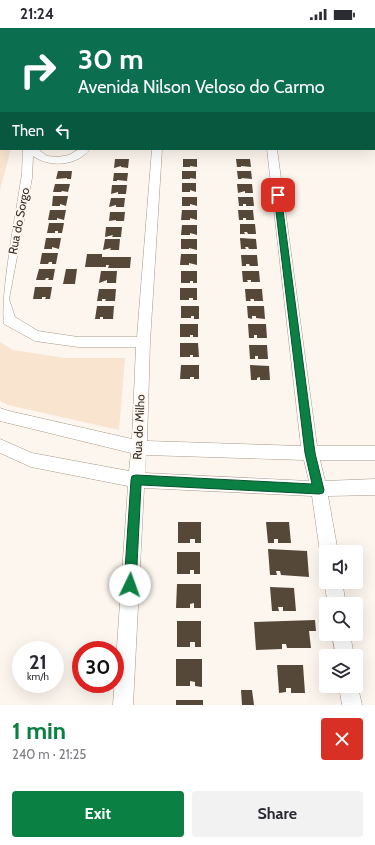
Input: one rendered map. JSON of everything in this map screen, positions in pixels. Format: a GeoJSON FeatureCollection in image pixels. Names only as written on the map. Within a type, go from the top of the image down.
{"type":"FeatureCollection","features":[{"type":"Feature","properties":{"kind":"street","name":"Rua do Sorgo"},"geometry":{"type":"LineString","coordinates":[[28,150],[27,178],[3,299],[9,320],[35,336],[78,342],[143,342]]}},
{"type":"Feature","properties":{"kind":"street"},"geometry":{"type":"LineString","coordinates":[[33,150],[37,155],[52,160],[71,158],[79,155],[84,150]]}},
{"type":"Feature","properties":{"kind":"street","name":"Rua do Milho"},"geometry":{"type":"LineString","coordinates":[[123,705],[139,448],[143,342],[157,150]]}},
{"type":"Feature","properties":{"kind":"street"},"geometry":{"type":"LineString","coordinates":[[272,150],[310,453],[319,490],[327,545]]}},
{"type":"Feature","properties":{"kind":"street"},"geometry":{"type":"LineString","coordinates":[[27,178],[52,160]]}},
{"type":"Feature","properties":{"kind":"street"},"geometry":{"type":"LineString","coordinates":[[0,414],[6,417],[139,448],[310,453],[375,453]]}},
{"type":"Feature","properties":{"kind":"street"},"geometry":{"type":"LineString","coordinates":[[0,446],[31,460],[136,480],[319,490],[375,487]]}},
{"type":"Feature","properties":{"kind":"street"},"geometry":{"type":"LineString","coordinates":[[350,693],[352,705]]}},
{"type":"Feature","properties":{"kind":"shaded area"},"geometry":{"type":"Polygon","coordinates":[[[0,150],[11,150],[0,189],[0,150]]]}},
{"type":"Feature","properties":{"kind":"shaded area"},"geometry":{"type":"Polygon","coordinates":[[[0,342],[13,350],[65,358],[125,358],[119,430],[8,405],[0,401],[0,342]]]}},
{"type":"Feature","properties":{"kind":"building"},"geometry":{"type":"Polygon","coordinates":[[[115,159],[129,159],[128,168],[121,166],[114,168],[115,159]]]}},
{"type":"Feature","properties":{"kind":"building"},"geometry":{"type":"Polygon","coordinates":[[[183,159],[197,159],[197,167],[183,167],[183,159]]]}},
{"type":"Feature","properties":{"kind":"building"},"geometry":{"type":"Polygon","coordinates":[[[236,159],[250,159],[251,167],[237,167],[236,159]]]}},
{"type":"Feature","properties":{"kind":"building"},"geometry":{"type":"Polygon","coordinates":[[[58,171],[72,171],[71,179],[56,179],[58,171]]]}},
{"type":"Feature","properties":{"kind":"building"},"geometry":{"type":"Polygon","coordinates":[[[182,171],[196,171],[196,179],[182,179],[182,171]]]}},
{"type":"Feature","properties":{"kind":"building"},"geometry":{"type":"Polygon","coordinates":[[[237,171],[251,171],[252,179],[238,179],[237,171]]]}},
{"type":"Feature","properties":{"kind":"building"},"geometry":{"type":"Polygon","coordinates":[[[114,173],[128,173],[127,181],[113,181],[114,173]]]}},
{"type":"Feature","properties":{"kind":"building"},"geometry":{"type":"Polygon","coordinates":[[[182,183],[196,183],[196,192],[190,190],[190,192],[182,192],[182,183]]]}},
{"type":"Feature","properties":{"kind":"building"},"geometry":{"type":"Polygon","coordinates":[[[55,184],[70,184],[68,192],[53,192],[55,184]]]}},
{"type":"Feature","properties":{"kind":"building"},"geometry":{"type":"Polygon","coordinates":[[[237,184],[252,184],[253,193],[245,193],[245,191],[238,193],[237,184]]]}},
{"type":"Feature","properties":{"kind":"building"},"geometry":{"type":"Polygon","coordinates":[[[112,185],[127,185],[126,194],[118,194],[118,192],[111,194],[112,185]]]}},
{"type":"Feature","properties":{"kind":"building"},"geometry":{"type":"Polygon","coordinates":[[[53,196],[68,196],[66,206],[60,204],[60,206],[52,206],[53,196]]]}},
{"type":"Feature","properties":{"kind":"building"},"geometry":{"type":"Polygon","coordinates":[[[182,197],[197,197],[197,206],[190,204],[190,206],[182,206],[182,197]]]}},
{"type":"Feature","properties":{"kind":"building"},"geometry":{"type":"Polygon","coordinates":[[[238,197],[253,197],[254,206],[246,206],[246,204],[243,204],[243,206],[239,206],[238,197]]]}},
{"type":"Feature","properties":{"kind":"building"},"geometry":{"type":"Polygon","coordinates":[[[111,198],[125,198],[124,207],[116,207],[116,205],[109,207],[111,198]]]}},
{"type":"Feature","properties":{"kind":"building"},"geometry":{"type":"Polygon","coordinates":[[[50,210],[66,210],[64,220],[57,218],[57,220],[48,220],[50,210]]]}},
{"type":"Feature","properties":{"kind":"building"},"geometry":{"type":"Polygon","coordinates":[[[182,210],[197,210],[197,220],[190,218],[190,220],[181,220],[182,210]]]}},
{"type":"Feature","properties":{"kind":"building"},"geometry":{"type":"Polygon","coordinates":[[[238,210],[253,210],[254,220],[246,220],[246,218],[243,218],[243,220],[239,220],[238,210]]]}},
{"type":"Feature","properties":{"kind":"building"},"geometry":{"type":"Polygon","coordinates":[[[110,212],[125,212],[124,221],[109,221],[110,212]]]}},
{"type":"Feature","properties":{"kind":"building"},"geometry":{"type":"Polygon","coordinates":[[[49,223],[64,223],[62,233],[55,231],[55,233],[47,233],[49,223]]]}},
{"type":"Feature","properties":{"kind":"building"},"geometry":{"type":"Polygon","coordinates":[[[240,224],[255,224],[256,234],[248,234],[247,232],[244,232],[245,234],[240,234],[240,224]]]}},
{"type":"Feature","properties":{"kind":"building"},"geometry":{"type":"Polygon","coordinates":[[[182,225],[197,225],[197,235],[190,233],[190,235],[181,235],[182,225]]]}},
{"type":"Feature","properties":{"kind":"building"},"geometry":{"type":"Polygon","coordinates":[[[106,227],[122,227],[121,237],[112,237],[113,235],[105,237],[106,227]]]}},
{"type":"Feature","properties":{"kind":"building"},"geometry":{"type":"Polygon","coordinates":[[[46,238],[61,238],[59,249],[52,247],[52,249],[44,249],[46,238]]]}},
{"type":"Feature","properties":{"kind":"building"},"geometry":{"type":"Polygon","coordinates":[[[240,238],[256,239],[257,249],[249,249],[248,247],[245,247],[246,249],[241,249],[240,238]]]}},
{"type":"Feature","properties":{"kind":"building"},"geometry":{"type":"Polygon","coordinates":[[[105,239],[120,239],[119,250],[110,250],[111,248],[103,250],[105,239]]]}},
{"type":"Feature","properties":{"kind":"building"},"geometry":{"type":"Polygon","coordinates":[[[181,239],[197,239],[197,250],[189,248],[181,249],[181,239]]]}},
{"type":"Feature","properties":{"kind":"building"},"geometry":{"type":"Polygon","coordinates":[[[42,253],[58,253],[56,264],[49,262],[48,264],[40,264],[42,253]]]}},
{"type":"Feature","properties":{"kind":"building"},"geometry":{"type":"Polygon","coordinates":[[[87,254],[102,254],[102,257],[131,257],[130,268],[108,268],[109,265],[106,265],[106,267],[85,267],[87,254]]]}},
{"type":"Feature","properties":{"kind":"building"},"geometry":{"type":"Polygon","coordinates":[[[181,254],[197,254],[197,265],[189,263],[189,265],[180,265],[181,254]]]}},
{"type":"Feature","properties":{"kind":"building"},"geometry":{"type":"Polygon","coordinates":[[[241,255],[257,255],[258,266],[250,266],[249,264],[246,264],[246,266],[242,266],[241,255]]]}},
{"type":"Feature","properties":{"kind":"building"},"geometry":{"type":"Polygon","coordinates":[[[39,269],[55,269],[53,280],[48,280],[49,278],[46,278],[45,280],[36,280],[39,269]]]}},
{"type":"Feature","properties":{"kind":"building"},"geometry":{"type":"Polygon","coordinates":[[[66,269],[77,269],[75,284],[63,284],[66,269]]]}},
{"type":"Feature","properties":{"kind":"building"},"geometry":{"type":"Polygon","coordinates":[[[101,271],[117,271],[116,283],[107,283],[107,280],[99,283],[101,271]]]}},
{"type":"Feature","properties":{"kind":"building"},"geometry":{"type":"Polygon","coordinates":[[[181,271],[197,271],[197,283],[190,281],[190,283],[181,283],[181,271]]]}},
{"type":"Feature","properties":{"kind":"building"},"geometry":{"type":"Polygon","coordinates":[[[242,271],[259,271],[260,282],[251,282],[251,280],[247,280],[248,282],[243,282],[242,271]]]}},
{"type":"Feature","properties":{"kind":"building"},"geometry":{"type":"Polygon","coordinates":[[[35,287],[52,287],[50,299],[45,299],[46,297],[42,297],[42,299],[33,299],[35,287]]]}},
{"type":"Feature","properties":{"kind":"building"},"geometry":{"type":"Polygon","coordinates":[[[180,288],[197,288],[197,300],[189,298],[189,300],[180,300],[180,288]]]}},
{"type":"Feature","properties":{"kind":"building"},"geometry":{"type":"Polygon","coordinates":[[[99,289],[116,289],[115,301],[105,301],[106,299],[102,299],[102,301],[97,301],[99,289]]]}},
{"type":"Feature","properties":{"kind":"building"},"geometry":{"type":"Polygon","coordinates":[[[245,289],[262,289],[263,301],[254,301],[254,299],[250,299],[251,301],[246,301],[245,289]]]}},
{"type":"Feature","properties":{"kind":"building"},"geometry":{"type":"Polygon","coordinates":[[[97,306],[114,306],[113,319],[103,319],[103,317],[100,317],[100,319],[95,319],[97,306]]]}},
{"type":"Feature","properties":{"kind":"building"},"geometry":{"type":"Polygon","coordinates":[[[181,306],[199,306],[199,319],[194,319],[194,316],[191,316],[191,318],[181,318],[181,306]]]}},
{"type":"Feature","properties":{"kind":"building"},"geometry":{"type":"Polygon","coordinates":[[[247,306],[264,306],[265,319],[256,318],[256,316],[252,316],[252,319],[248,318],[247,306]]]}},
{"type":"Feature","properties":{"kind":"building"},"geometry":{"type":"Polygon","coordinates":[[[180,324],[198,324],[198,337],[193,337],[193,335],[190,335],[190,337],[180,337],[180,324]]]}},
{"type":"Feature","properties":{"kind":"building"},"geometry":{"type":"Polygon","coordinates":[[[248,324],[266,324],[267,338],[257,338],[257,335],[254,335],[254,338],[249,338],[248,324]]]}},
{"type":"Feature","properties":{"kind":"building"},"geometry":{"type":"Polygon","coordinates":[[[180,343],[198,343],[199,357],[193,357],[193,355],[190,355],[190,357],[180,357],[180,343]]]}},
{"type":"Feature","properties":{"kind":"building"},"geometry":{"type":"Polygon","coordinates":[[[249,345],[267,345],[268,359],[258,359],[258,356],[255,356],[255,359],[250,359],[249,345]]]}},
{"type":"Feature","properties":{"kind":"building"},"geometry":{"type":"Polygon","coordinates":[[[181,365],[199,365],[199,379],[190,377],[190,379],[180,379],[181,365]]]}},
{"type":"Feature","properties":{"kind":"building"},"geometry":{"type":"Polygon","coordinates":[[[250,365],[269,366],[270,380],[260,380],[260,377],[257,378],[257,380],[251,380],[250,365]]]}},
{"type":"Feature","properties":{"kind":"building"},"geometry":{"type":"Polygon","coordinates":[[[178,522],[201,522],[201,543],[195,543],[195,539],[190,539],[190,543],[178,543],[178,522]]]}},
{"type":"Feature","properties":{"kind":"building"},"geometry":{"type":"Polygon","coordinates":[[[266,522],[289,522],[291,543],[278,543],[278,539],[274,539],[274,543],[268,543],[266,522]]]}},
{"type":"Feature","properties":{"kind":"building"},"geometry":{"type":"Polygon","coordinates":[[[268,549],[307,551],[309,577],[281,575],[280,571],[276,571],[277,575],[270,575],[268,549]]]}},
{"type":"Feature","properties":{"kind":"building"},"geometry":{"type":"Polygon","coordinates":[[[177,552],[200,552],[200,574],[194,574],[194,570],[190,570],[190,574],[177,574],[177,552]]]}},
{"type":"Feature","properties":{"kind":"building"},"geometry":{"type":"Polygon","coordinates":[[[177,584],[201,584],[201,608],[194,608],[194,603],[190,604],[190,608],[176,608],[177,584]]]}},
{"type":"Feature","properties":{"kind":"building"},"geometry":{"type":"Polygon","coordinates":[[[270,587],[294,588],[296,611],[283,611],[283,607],[278,607],[279,611],[272,611],[270,587]]]}},
{"type":"Feature","properties":{"kind":"building"},"geometry":{"type":"Polygon","coordinates":[[[315,620],[316,631],[309,631],[311,648],[287,648],[286,644],[282,644],[282,649],[256,650],[254,622],[315,620]]]}},
{"type":"Feature","properties":{"kind":"building"},"geometry":{"type":"Polygon","coordinates":[[[177,621],[201,621],[201,647],[195,647],[195,642],[190,642],[190,647],[177,647],[177,621]]]}},
{"type":"Feature","properties":{"kind":"building"},"geometry":{"type":"Polygon","coordinates":[[[176,659],[202,659],[202,687],[195,686],[195,682],[190,681],[190,686],[176,686],[176,659]]]}},
{"type":"Feature","properties":{"kind":"building"},"geometry":{"type":"Polygon","coordinates":[[[277,665],[303,665],[305,693],[291,693],[291,688],[286,688],[286,692],[279,693],[277,665]]]}},
{"type":"Feature","properties":{"kind":"building"},"geometry":{"type":"Polygon","coordinates":[[[241,690],[252,690],[254,705],[242,705],[241,690]]]}},
{"type":"Feature","properties":{"kind":"building"},"geometry":{"type":"Polygon","coordinates":[[[176,700],[203,700],[203,705],[176,705],[176,700]]]}},
{"type":"Feature","properties":{"kind":"route"},"geometry":{"type":"LineString","coordinates":[[130,585],[136,480],[319,490],[310,453],[278,195]]}}]}
